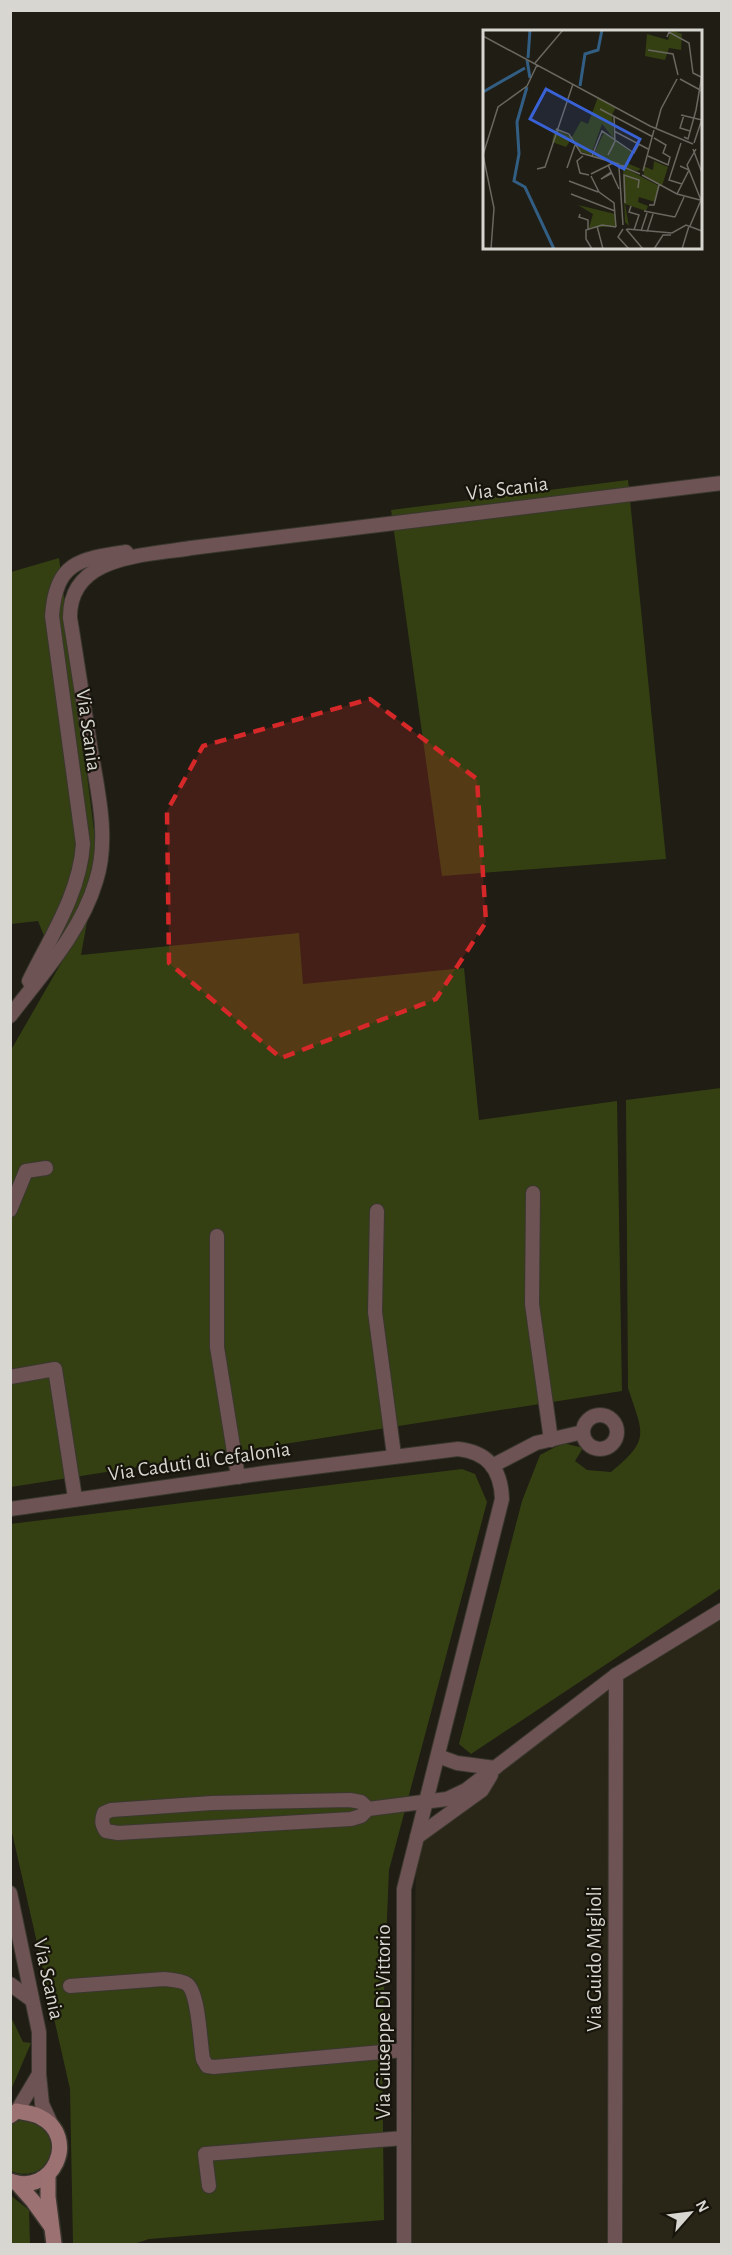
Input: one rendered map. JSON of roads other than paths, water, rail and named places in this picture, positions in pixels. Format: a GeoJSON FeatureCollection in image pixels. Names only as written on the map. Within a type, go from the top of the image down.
{"type":"FeatureCollection","features":[{"type":"Feature","properties":{"kind":"main road"},"geometry":{"type":"LineString","coordinates":[[14,2114],[40,2117],[54,2130]]}},
{"type":"Feature","properties":{"kind":"main road","name":"Via Scania"},"geometry":{"type":"LineString","coordinates":[[14,2182],[28,2184],[48,2175],[54,2167],[60,2149],[54,2130]]}},
{"type":"Feature","properties":{"kind":"main road","name":"Via Scania"},"geometry":{"type":"LineString","coordinates":[[48,2175],[48,2197],[54,2244]]}},
{"type":"Feature","properties":{"kind":"main road","name":"Via Scania"},"geometry":{"type":"LineString","coordinates":[[14,2182],[33,2201],[52,2228]]}},
{"type":"Feature","properties":{"kind":"street","name":"Via Scania"},"geometry":{"type":"LineString","coordinates":[[12,1014],[63,945],[86,909],[100,867],[102,848],[98,796],[70,618],[72,599],[81,580],[104,566],[128,559],[191,548],[722,483]]}},
{"type":"Feature","properties":{"kind":"street","name":"Via Scania"},"geometry":{"type":"LineString","coordinates":[[12,1014],[71,896],[82,861],[83,844],[52,616],[53,602],[59,582],[71,568],[81,561],[98,556],[131,551],[191,548]]}},
{"type":"Feature","properties":{"kind":"street"},"geometry":{"type":"LineString","coordinates":[[10,1210],[26,1171],[46,1168]]}},
{"type":"Feature","properties":{"kind":"street"},"geometry":{"type":"LineString","coordinates":[[533,1193],[532,1304],[551,1440]]}},
{"type":"Feature","properties":{"kind":"street"},"geometry":{"type":"LineString","coordinates":[[377,1211],[375,1312],[394,1455]]}},
{"type":"Feature","properties":{"kind":"street"},"geometry":{"type":"LineString","coordinates":[[218,1236],[217,1347],[238,1477]]}},
{"type":"Feature","properties":{"kind":"street"},"geometry":{"type":"LineString","coordinates":[[10,1377],[55,1370],[75,1498]]}},
{"type":"Feature","properties":{"kind":"street"},"geometry":{"type":"LineString","coordinates":[[492,1466],[536,1443],[583,1432]]}},
{"type":"Feature","properties":{"kind":"street","name":"Via Caduti di Cefalonia"},"geometry":{"type":"LineString","coordinates":[[10,1509],[75,1498],[394,1455],[458,1449],[472,1450],[485,1458],[492,1466]]}},
{"type":"Feature","properties":{"kind":"street","name":"Via Giuseppe Di Vittorio"},"geometry":{"type":"LineString","coordinates":[[404,2244],[404,1889],[502,1499],[502,1485],[492,1466]]}},
{"type":"Feature","properties":{"kind":"street"},"geometry":{"type":"LineString","coordinates":[[368,1809],[361,1802],[350,1800],[223,1803],[111,1809],[104,1812],[101,1819],[106,1831],[130,1833],[351,1820],[361,1816],[368,1809],[447,1799],[466,1790],[616,1674],[722,1610]]}},
{"type":"Feature","properties":{"kind":"street","name":"Via Guido Miglioli"},"geometry":{"type":"LineString","coordinates":[[615,2244],[616,1674]]}},
{"type":"Feature","properties":{"kind":"street"},"geometry":{"type":"LineString","coordinates":[[438,1756],[457,1762],[495,1768]]}},
{"type":"Feature","properties":{"kind":"street"},"geometry":{"type":"LineString","coordinates":[[417,1837],[482,1790],[495,1768]]}},
{"type":"Feature","properties":{"kind":"street","name":"Via Scania"},"geometry":{"type":"LineString","coordinates":[[10,1893],[39,2032],[42,2104],[54,2130]]}},
{"type":"Feature","properties":{"kind":"street"},"geometry":{"type":"LineString","coordinates":[[70,1986],[164,1979],[176,1980],[188,1985],[195,1997],[203,2059],[207,2066],[404,2050]]}},
{"type":"Feature","properties":{"kind":"street"},"geometry":{"type":"LineString","coordinates":[[10,1984],[32,2000]]}},
{"type":"Feature","properties":{"kind":"street"},"geometry":{"type":"LineString","coordinates":[[14,2114],[39,2074]]}},
{"type":"Feature","properties":{"kind":"street"},"geometry":{"type":"LineString","coordinates":[[208,2186],[205,2154],[404,2138]]}}]}
